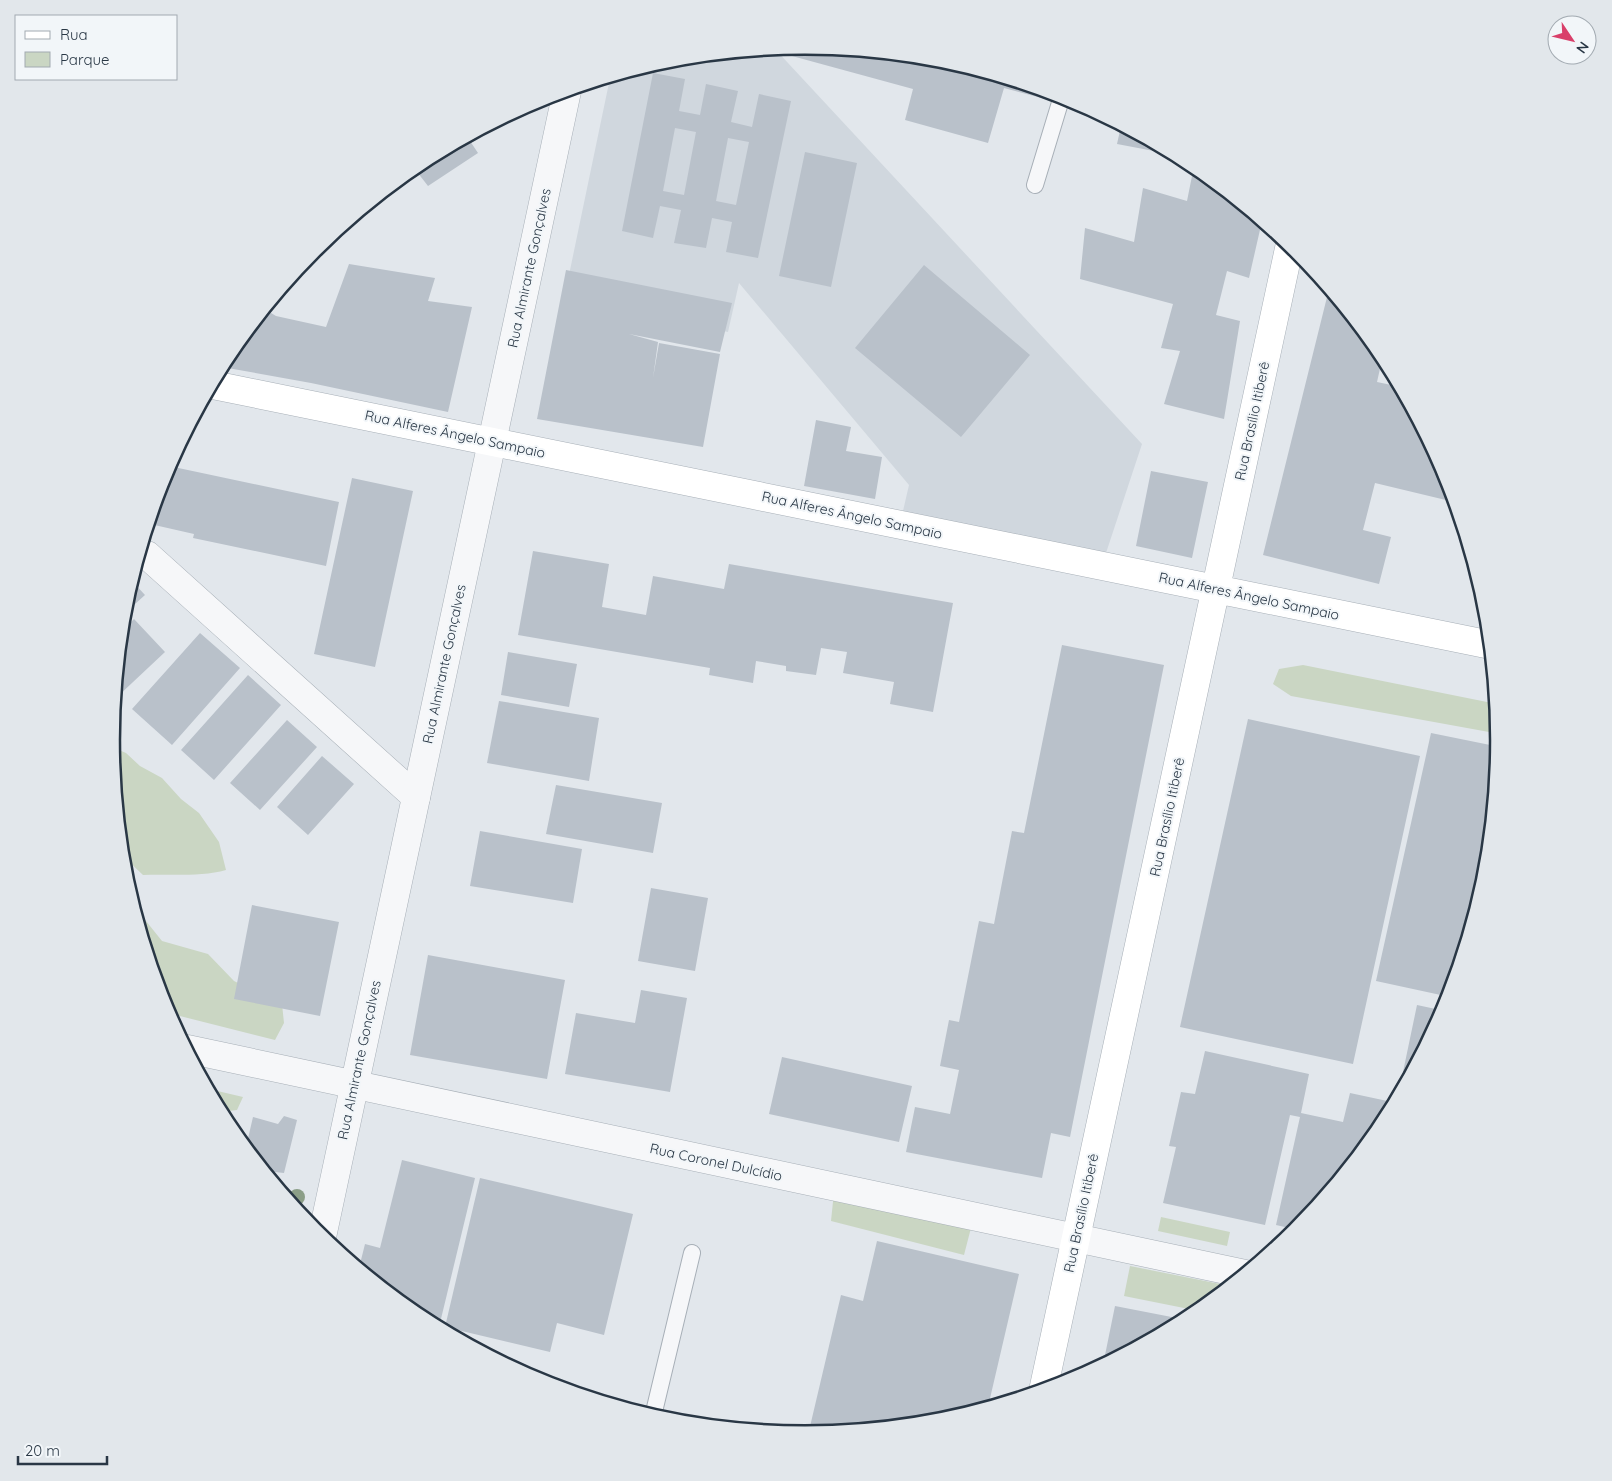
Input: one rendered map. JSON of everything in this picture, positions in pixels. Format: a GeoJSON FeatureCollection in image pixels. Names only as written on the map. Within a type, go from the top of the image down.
{"type":"FeatureCollection","features":[{"type":"Feature","properties":{"kind":"main road","name":"Rua Brasílio Itiberê"},"geometry":{"type":"LineString","coordinates":[[1045,1383],[1288,253]]}},
{"type":"Feature","properties":{"kind":"main road","name":"Rua Alferes Ângelo Sampaio"},"geometry":{"type":"LineString","coordinates":[[219,386],[1485,645]]}},
{"type":"Feature","properties":{"kind":"street","name":"Rua Almirante Gonçalves"},"geometry":{"type":"LineString","coordinates":[[324,1228],[565,99]]}},
{"type":"Feature","properties":{"kind":"street"},"geometry":{"type":"LineString","coordinates":[[147,555],[416,797]]}},
{"type":"Feature","properties":{"kind":"street","name":"Rua Coronel Dulcídio"},"geometry":{"type":"LineString","coordinates":[[195,1051],[1237,1272]]}},
{"type":"Feature","properties":{"kind":"lane"},"geometry":{"type":"LineString","coordinates":[[1035,185],[1060,104]]}},
{"type":"Feature","properties":{"kind":"lane"},"geometry":{"type":"LineString","coordinates":[[655,1409],[692,1253]]}},
{"type":"Feature","properties":{"kind":"shaded area"},"geometry":{"type":"Polygon","coordinates":[[[781,56],[1142,444],[1106,553],[903,511],[909,485],[739,283],[728,332],[564,299],[609,84],[672,68],[717,61],[781,56]]]}},
{"type":"Feature","properties":{"kind":"green space"},"geometry":{"type":"Polygon","coordinates":[[[1303,665],[1490,703],[1491,732],[1291,696],[1273,684],[1279,669],[1303,665]]]}},
{"type":"Feature","properties":{"kind":"green space"},"geometry":{"type":"Polygon","coordinates":[[[120,751],[126,753],[140,766],[162,778],[181,799],[199,813],[219,842],[226,870],[196,874],[143,875],[132,865],[126,830],[120,751]]]}},
{"type":"Feature","properties":{"kind":"green space"},"geometry":{"type":"Polygon","coordinates":[[[144,919],[162,941],[208,954],[234,981],[282,1004],[284,1023],[275,1040],[179,1016],[157,961],[144,919]]]}},
{"type":"Feature","properties":{"kind":"green space"},"geometry":{"type":"Polygon","coordinates":[[[217,1091],[243,1097],[237,1110],[230,1111],[217,1091]]]}},
{"type":"Feature","properties":{"kind":"green space"},"geometry":{"type":"Polygon","coordinates":[[[834,1192],[972,1224],[964,1255],[831,1221],[834,1192]]]}},
{"type":"Feature","properties":{"kind":"green space"},"geometry":{"type":"Polygon","coordinates":[[[1161,1217],[1230,1232],[1227,1246],[1158,1231],[1161,1217]]]}},
{"type":"Feature","properties":{"kind":"green space"},"geometry":{"type":"Polygon","coordinates":[[[1130,1266],[1222,1284],[1189,1309],[1124,1296],[1130,1266]]]}},
{"type":"Feature","properties":{"kind":"building"},"geometry":{"type":"Polygon","coordinates":[[[790,55],[851,56],[940,68],[983,78],[1051,100],[1004,88],[988,143],[905,120],[913,89],[790,55]]]}},
{"type":"Feature","properties":{"kind":"building"},"geometry":{"type":"Polygon","coordinates":[[[653,73],[685,79],[679,111],[700,115],[706,84],[738,91],[731,122],[752,127],[759,94],[791,101],[758,258],[726,252],[732,222],[712,218],[706,248],[674,243],[681,210],[660,206],[653,238],[622,231],[653,73]],[[675,128],[663,191],[684,195],[696,132],[675,128]],[[728,138],[716,201],[736,205],[749,142],[728,138]]]}},
{"type":"Feature","properties":{"kind":"building"},"geometry":{"type":"Polygon","coordinates":[[[1120,132],[1156,151],[1117,144],[1120,132]]]}},
{"type":"Feature","properties":{"kind":"building"},"geometry":{"type":"Polygon","coordinates":[[[471,143],[478,153],[428,186],[419,175],[471,143]]]}},
{"type":"Feature","properties":{"kind":"building"},"geometry":{"type":"Polygon","coordinates":[[[805,152],[857,163],[831,287],[779,276],[805,152]]]}},
{"type":"Feature","properties":{"kind":"building"},"geometry":{"type":"Polygon","coordinates":[[[1192,175],[1261,227],[1249,278],[1227,271],[1216,315],[1240,321],[1224,419],[1164,404],[1180,351],[1161,348],[1173,304],[1080,279],[1085,228],[1134,242],[1143,188],[1187,201],[1192,175]]]}},
{"type":"Feature","properties":{"kind":"building"},"geometry":{"type":"Polygon","coordinates":[[[349,264],[435,278],[428,301],[472,307],[448,412],[311,383],[231,369],[271,313],[276,316],[326,327],[349,264]]]}},
{"type":"Feature","properties":{"kind":"building"},"geometry":{"type":"Polygon","coordinates":[[[924,265],[1030,355],[961,437],[855,348],[924,265]]]}},
{"type":"Feature","properties":{"kind":"building"},"geometry":{"type":"Polygon","coordinates":[[[566,270],[732,303],[720,352],[629,334],[658,342],[653,378],[659,343],[720,354],[703,447],[537,419],[566,270]]]}},
{"type":"Feature","properties":{"kind":"building"},"geometry":{"type":"Polygon","coordinates":[[[1327,296],[1350,323],[1380,367],[1377,382],[1392,385],[1400,398],[1421,437],[1448,500],[1375,483],[1363,530],[1391,537],[1379,584],[1263,555],[1327,296]]]}},
{"type":"Feature","properties":{"kind":"building"},"geometry":{"type":"Polygon","coordinates":[[[816,420],[851,427],[846,451],[882,457],[875,499],[804,486],[816,420]]]}},
{"type":"Feature","properties":{"kind":"building"},"geometry":{"type":"Polygon","coordinates":[[[177,468],[339,502],[326,566],[193,538],[194,534],[155,525],[177,468]]]}},
{"type":"Feature","properties":{"kind":"building"},"geometry":{"type":"Polygon","coordinates":[[[1151,471],[1208,482],[1192,558],[1136,546],[1151,471]]]}},
{"type":"Feature","properties":{"kind":"building"},"geometry":{"type":"Polygon","coordinates":[[[352,478],[413,491],[375,667],[314,654],[352,478]]]}},
{"type":"Feature","properties":{"kind":"building"},"geometry":{"type":"Polygon","coordinates":[[[533,551],[609,564],[602,607],[646,615],[653,576],[724,589],[729,564],[953,603],[933,712],[890,704],[894,682],[843,673],[847,652],[821,648],[816,675],[786,671],[786,666],[756,661],[753,683],[709,675],[710,668],[518,635],[533,551]]]}},
{"type":"Feature","properties":{"kind":"building"},"geometry":{"type":"Polygon","coordinates":[[[138,588],[145,595],[135,604],[138,588]]]}},
{"type":"Feature","properties":{"kind":"building"},"geometry":{"type":"Polygon","coordinates":[[[134,619],[165,652],[122,692],[126,651],[131,622],[134,619]]]}},
{"type":"Feature","properties":{"kind":"building"},"geometry":{"type":"Polygon","coordinates":[[[200,633],[240,668],[172,745],[132,709],[200,633]]]}},
{"type":"Feature","properties":{"kind":"building"},"geometry":{"type":"Polygon","coordinates":[[[1062,645],[1164,665],[1070,1137],[1051,1133],[1042,1178],[906,1152],[915,1107],[950,1114],[959,1070],[940,1066],[949,1020],[959,1022],[979,921],[994,924],[1012,831],[1024,833],[1062,645]]]}},
{"type":"Feature","properties":{"kind":"building"},"geometry":{"type":"Polygon","coordinates":[[[508,652],[577,664],[569,707],[501,695],[508,652]]]}},
{"type":"Feature","properties":{"kind":"building"},"geometry":{"type":"Polygon","coordinates":[[[248,675],[281,705],[214,780],[181,750],[248,675]]]}},
{"type":"Feature","properties":{"kind":"building"},"geometry":{"type":"Polygon","coordinates":[[[499,701],[599,718],[589,781],[487,763],[499,701]]]}},
{"type":"Feature","properties":{"kind":"building"},"geometry":{"type":"Polygon","coordinates":[[[1248,719],[1420,756],[1353,1064],[1180,1027],[1248,719]]]}},
{"type":"Feature","properties":{"kind":"building"},"geometry":{"type":"Polygon","coordinates":[[[287,720],[317,747],[260,810],[230,783],[287,720]]]}},
{"type":"Feature","properties":{"kind":"building"},"geometry":{"type":"Polygon","coordinates":[[[1431,733],[1491,745],[1486,830],[1478,874],[1468,918],[1442,995],[1376,981],[1431,733]]]}},
{"type":"Feature","properties":{"kind":"building"},"geometry":{"type":"Polygon","coordinates":[[[322,756],[354,784],[308,835],[277,807],[322,756]]]}},
{"type":"Feature","properties":{"kind":"building"},"geometry":{"type":"Polygon","coordinates":[[[556,785],[662,803],[653,853],[546,834],[556,785]]]}},
{"type":"Feature","properties":{"kind":"building"},"geometry":{"type":"Polygon","coordinates":[[[480,831],[582,849],[573,903],[470,886],[480,831]]]}},
{"type":"Feature","properties":{"kind":"building"},"geometry":{"type":"Polygon","coordinates":[[[651,888],[708,898],[695,971],[638,961],[651,888]]]}},
{"type":"Feature","properties":{"kind":"building"},"geometry":{"type":"Polygon","coordinates":[[[252,905],[339,922],[320,1016],[234,999],[252,905]]]}},
{"type":"Feature","properties":{"kind":"building"},"geometry":{"type":"Polygon","coordinates":[[[428,955],[565,980],[547,1079],[410,1055],[428,955]]]}},
{"type":"Feature","properties":{"kind":"building"},"geometry":{"type":"Polygon","coordinates":[[[641,990],[687,998],[670,1092],[565,1074],[576,1013],[635,1023],[641,990]]]}},
{"type":"Feature","properties":{"kind":"building"},"geometry":{"type":"Polygon","coordinates":[[[1417,1005],[1436,1009],[1421,1044],[1406,1073],[1403,1072],[1417,1005]]]}},
{"type":"Feature","properties":{"kind":"building"},"geometry":{"type":"Polygon","coordinates":[[[1205,1051],[1309,1074],[1301,1113],[1343,1122],[1350,1093],[1388,1101],[1350,1158],[1288,1228],[1276,1225],[1300,1117],[1290,1115],[1265,1225],[1163,1203],[1176,1147],[1169,1146],[1181,1092],[1195,1094],[1205,1051]]]}},
{"type":"Feature","properties":{"kind":"building"},"geometry":{"type":"Polygon","coordinates":[[[782,1057],[912,1086],[899,1142],[769,1114],[782,1057]]]}},
{"type":"Feature","properties":{"kind":"building"},"geometry":{"type":"Polygon","coordinates":[[[284,1116],[297,1120],[284,1173],[274,1172],[248,1138],[253,1117],[278,1124],[284,1116]]]}},
{"type":"Feature","properties":{"kind":"building"},"geometry":{"type":"Polygon","coordinates":[[[402,1160],[475,1178],[441,1320],[389,1284],[361,1261],[365,1244],[380,1248],[402,1160]]]}},
{"type":"Feature","properties":{"kind":"building"},"geometry":{"type":"Polygon","coordinates":[[[480,1178],[633,1214],[604,1335],[557,1323],[550,1352],[456,1330],[446,1323],[480,1178]]]}},
{"type":"Feature","properties":{"kind":"building"},"geometry":{"type":"Polygon","coordinates":[[[877,1241],[1019,1274],[989,1401],[940,1413],[895,1420],[851,1425],[810,1426],[841,1295],[863,1301],[877,1241]]]}},
{"type":"Feature","properties":{"kind":"building"},"geometry":{"type":"Polygon","coordinates":[[[1115,1306],[1175,1318],[1149,1334],[1105,1357],[1115,1306]]]}}]}
